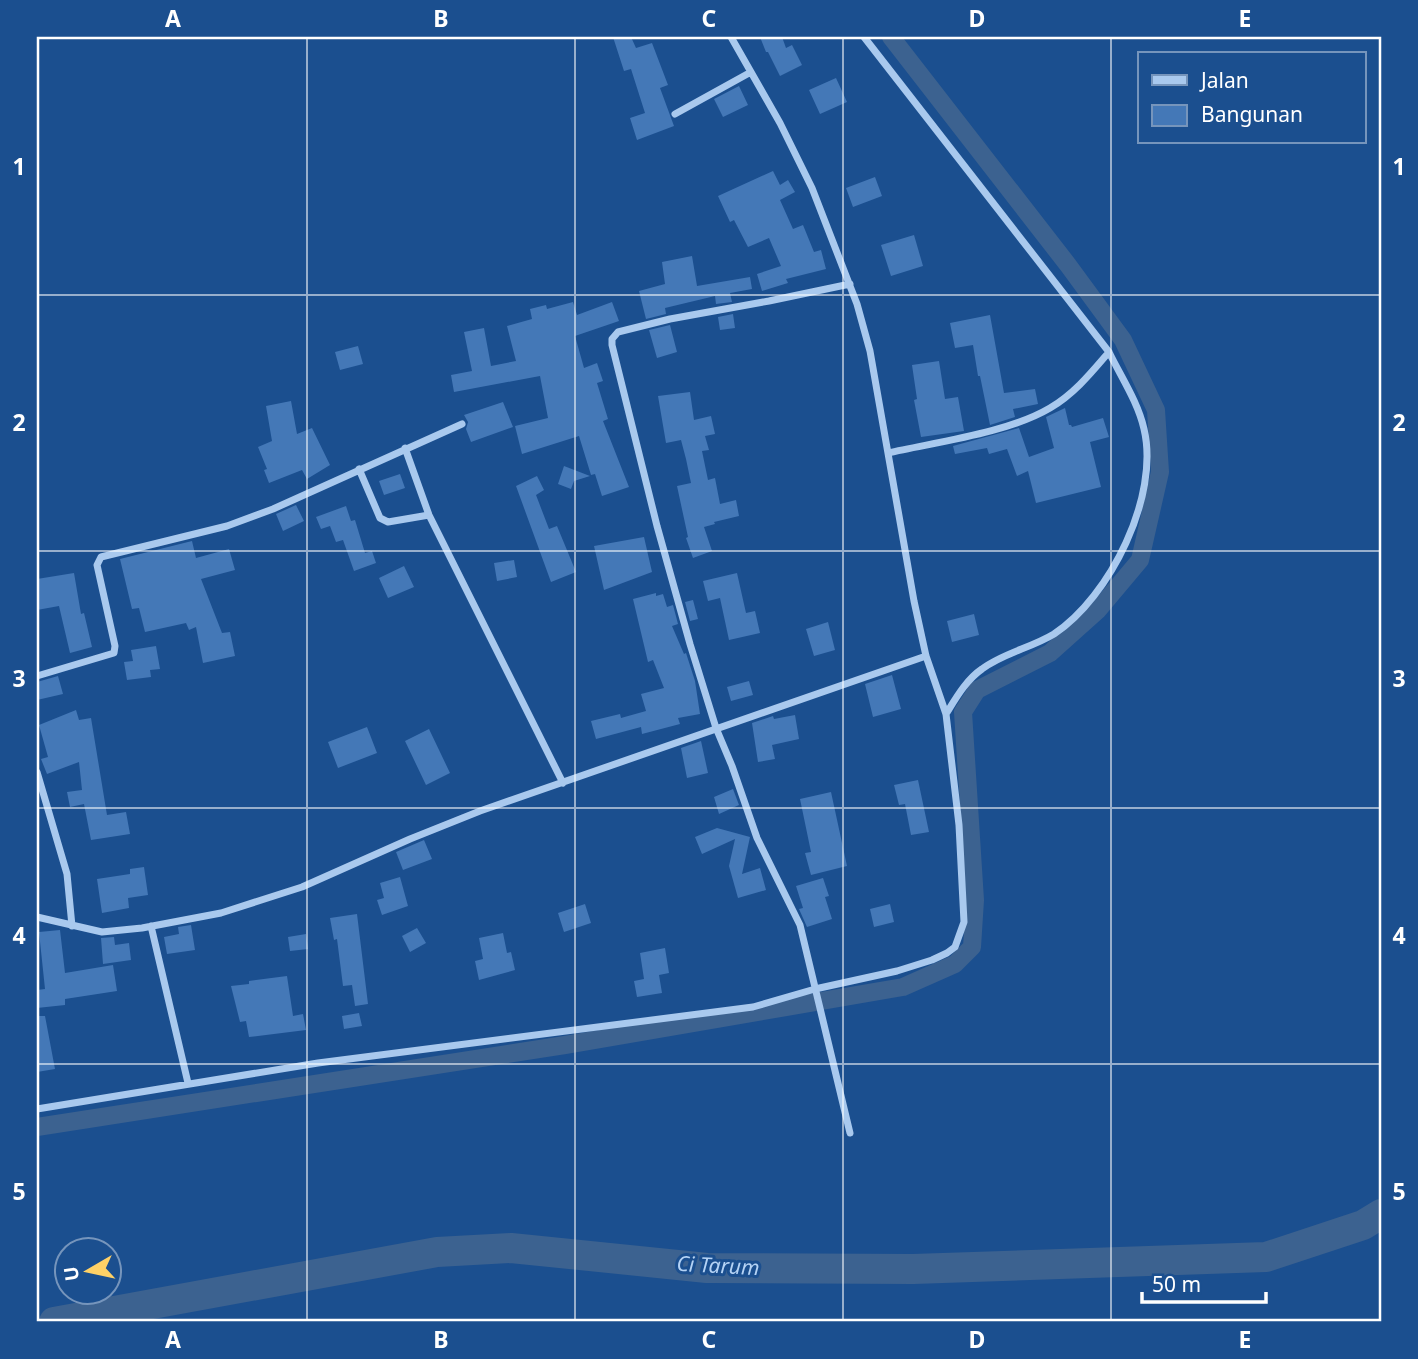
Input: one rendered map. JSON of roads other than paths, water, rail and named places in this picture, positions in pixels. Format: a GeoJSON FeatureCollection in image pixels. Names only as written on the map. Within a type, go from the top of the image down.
{"type":"FeatureCollection","features":[{"type":"Feature","properties":{"kind":"street"},"geometry":{"type":"LineString","coordinates":[[37,1109],[318,1063],[754,1007],[815,989],[916,966],[955,947],[964,922],[959,825],[946,714],[926,656],[870,351],[850,284],[812,188],[731,37]]}},
{"type":"Feature","properties":{"kind":"street"},"geometry":{"type":"LineString","coordinates":[[863,37],[1108,352],[1135,403],[1144,430],[1147,452],[1141,508],[1123,551],[1088,602],[1053,635],[982,668],[964,687],[946,714]]}},
{"type":"Feature","properties":{"kind":"street"},"geometry":{"type":"LineString","coordinates":[[675,114],[751,72]]}},
{"type":"Feature","properties":{"kind":"street"},"geometry":{"type":"LineString","coordinates":[[850,284],[769,302],[670,318],[618,332],[612,340],[657,526],[716,728],[757,838],[800,925],[850,1133]]}},
{"type":"Feature","properties":{"kind":"street"},"geometry":{"type":"LineString","coordinates":[[888,453],[1008,425],[1050,408],[1080,386],[1108,352]]}},
{"type":"Feature","properties":{"kind":"street"},"geometry":{"type":"LineString","coordinates":[[37,676],[114,653],[115,646],[97,565],[101,557],[227,526],[273,509],[462,424]]}},
{"type":"Feature","properties":{"kind":"street"},"geometry":{"type":"LineString","coordinates":[[405,448],[429,515],[563,783]]}},
{"type":"Feature","properties":{"kind":"street"},"geometry":{"type":"LineString","coordinates":[[359,470],[380,518],[387,522],[429,515]]}},
{"type":"Feature","properties":{"kind":"street"},"geometry":{"type":"LineString","coordinates":[[37,917],[102,932],[151,926],[221,912],[272,898],[448,823],[926,656]]}},
{"type":"Feature","properties":{"kind":"street"},"geometry":{"type":"LineString","coordinates":[[37,772],[67,874],[72,926]]}},
{"type":"Feature","properties":{"kind":"street"},"geometry":{"type":"LineString","coordinates":[[151,926],[188,1083]]}},
{"type":"Feature","properties":{"kind":"waterway"},"geometry":{"type":"LineString","coordinates":[[37,1127],[565,1045],[903,987],[955,964],[972,947],[975,900],[963,712],[977,690],[1050,653],[1098,610],[1140,560],[1160,472],[1156,410],[1123,340],[891,37]]}},
{"type":"Feature","properties":{"kind":"waterway","name":"Ci Tarum"},"geometry":{"type":"LineString","coordinates":[[54,1322],[437,1252],[511,1248],[707,1268],[913,1269],[1266,1257],[1363,1225],[1381,1214]]}}]}
